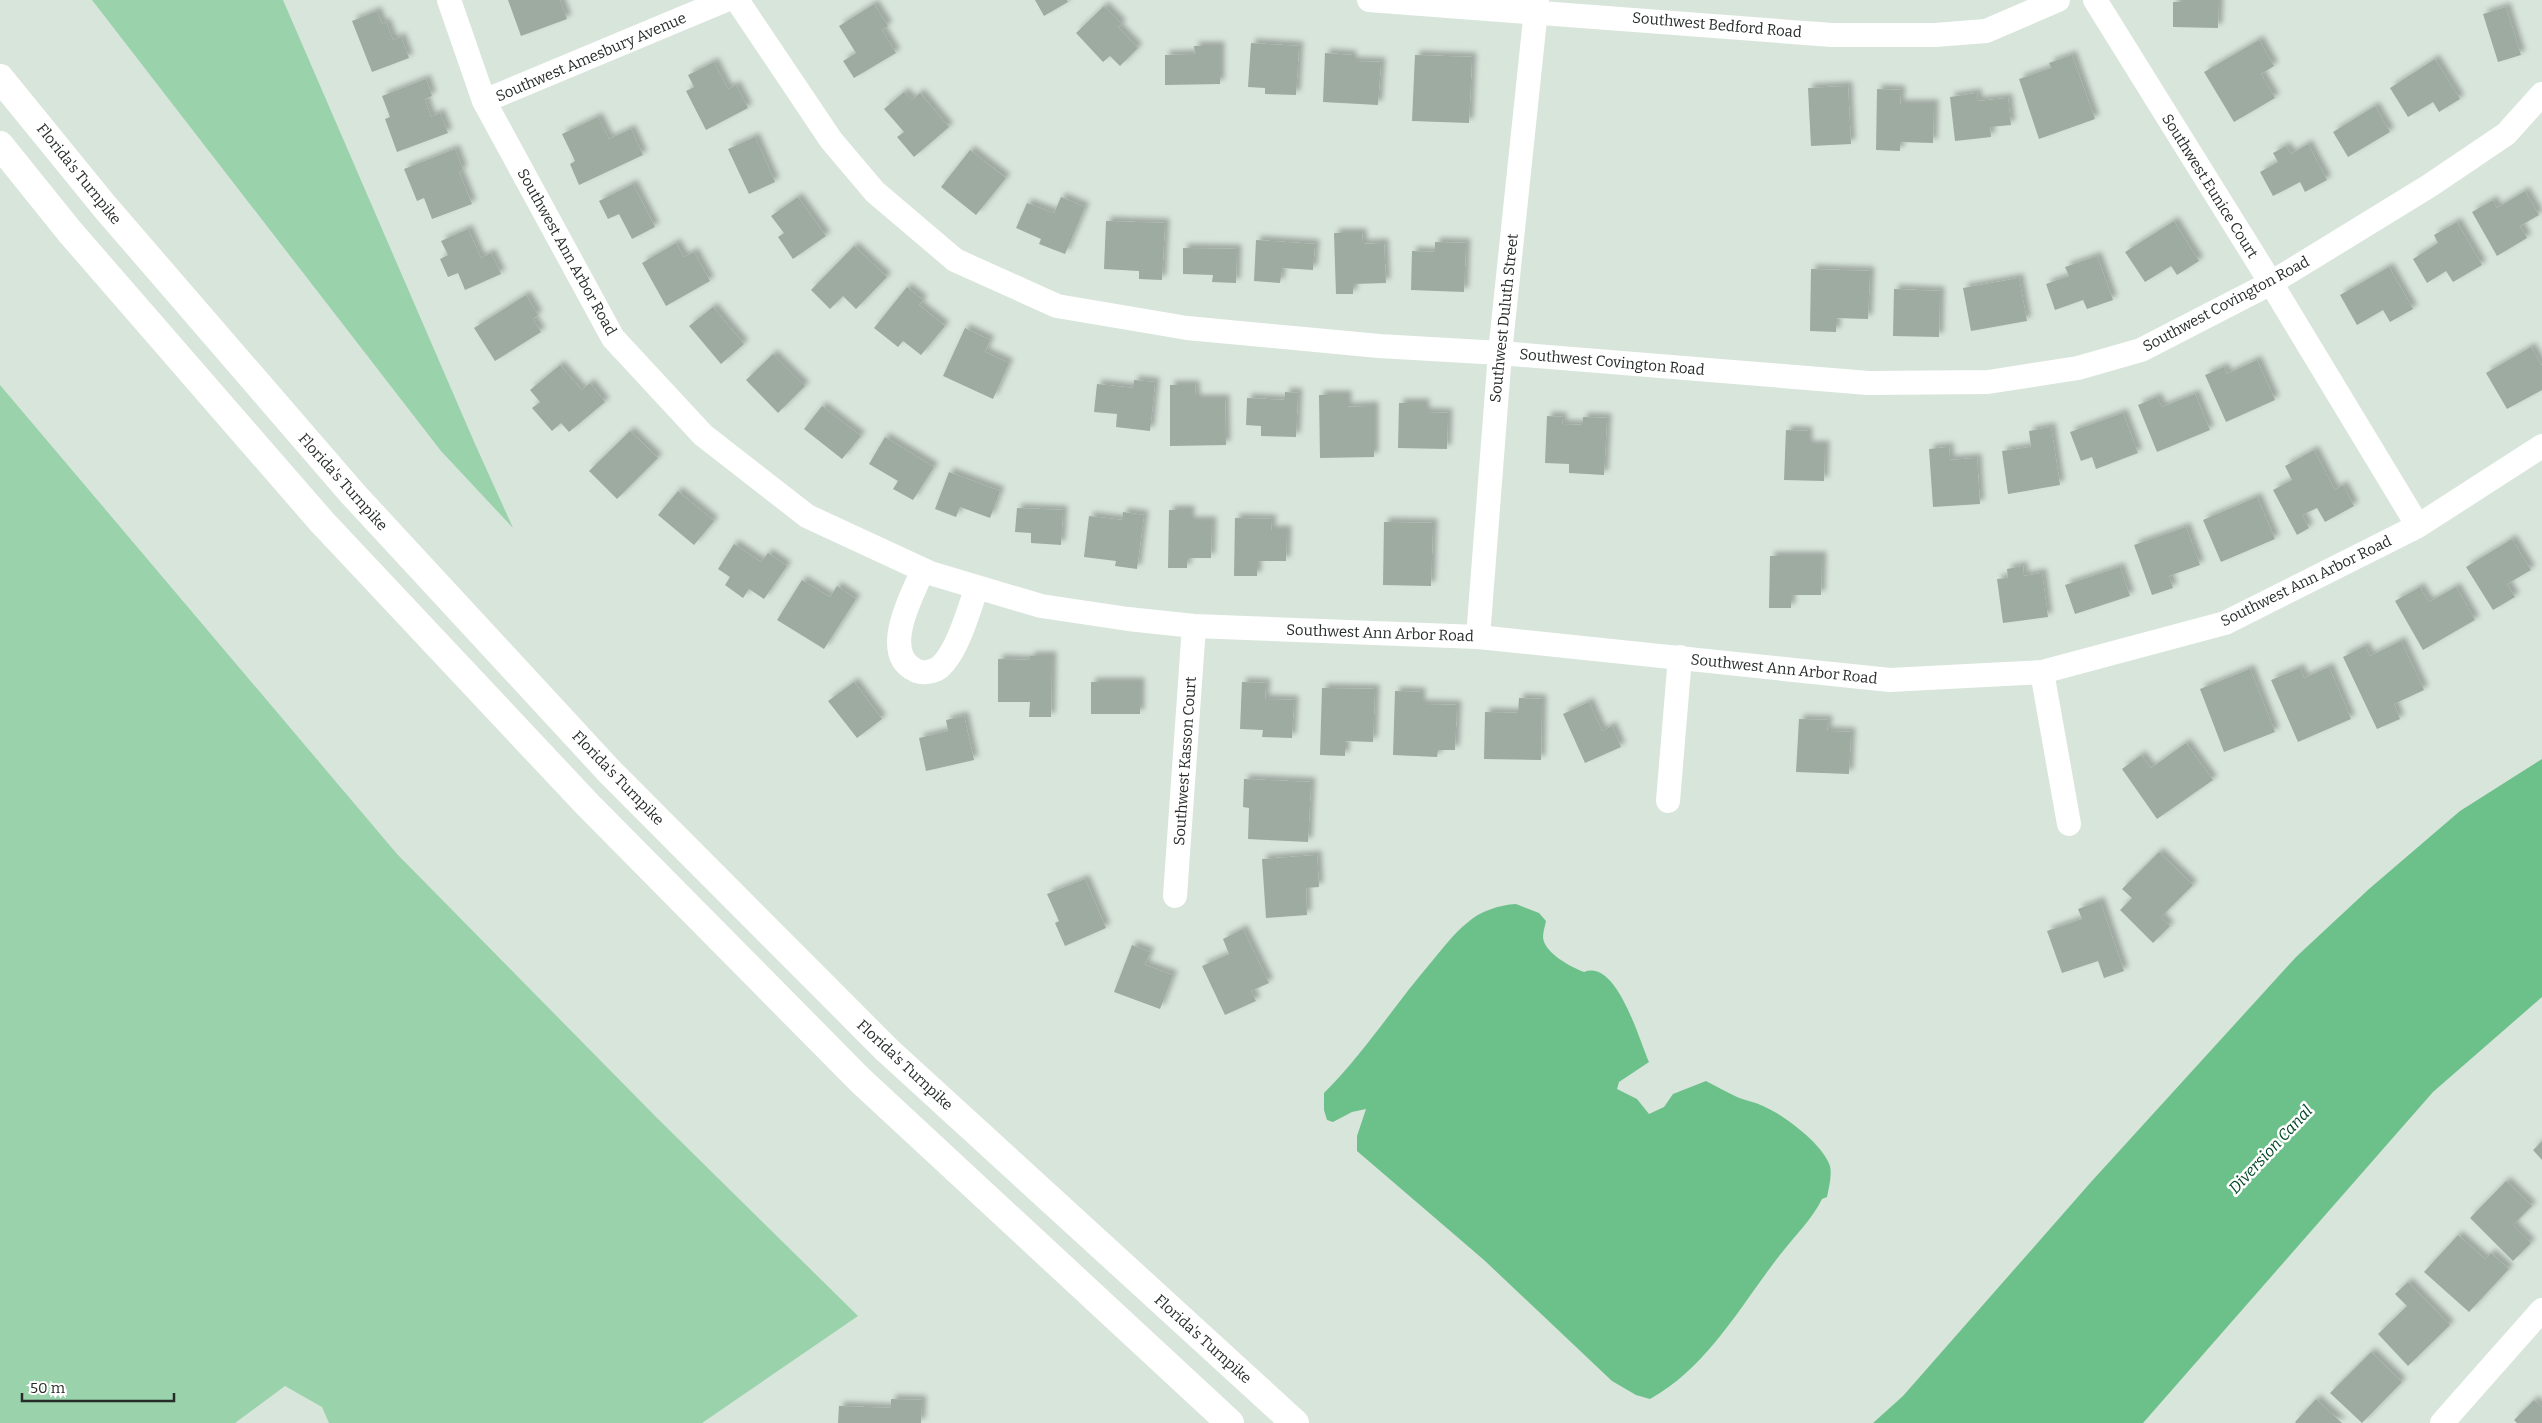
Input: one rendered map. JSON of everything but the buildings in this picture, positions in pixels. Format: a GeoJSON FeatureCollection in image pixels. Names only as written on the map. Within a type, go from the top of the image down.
{"type":"FeatureCollection","features":[{"type":"Feature","properties":{"kind":"highway","name":"Florida's Turnpike"},"geometry":{"type":"LineString","coordinates":[[0,78],[105,207],[352,493],[609,770],[887,1050],[1295,1423]]}},
{"type":"Feature","properties":{"kind":"highway"},"geometry":{"type":"LineString","coordinates":[[0,145],[70,232],[322,522],[587,804],[860,1080],[1230,1423]]}},
{"type":"Feature","properties":{"kind":"street","name":"Southwest Ann Arbor Road"},"geometry":{"type":"LineString","coordinates":[[449,0],[484,102],[613,338],[703,435],[807,516],[923,570],[1041,606],[1194,626],[1478,636],[1621,653],[1680,657],[1890,680],[2042,672],[2225,623],[2418,526],[2542,446]]}},
{"type":"Feature","properties":{"kind":"street","name":"Southwest Amesbury Avenue"},"geometry":{"type":"LineString","coordinates":[[484,102],[726,0]]}},
{"type":"Feature","properties":{"kind":"street","name":"Southwest Covington Road"},"geometry":{"type":"LineString","coordinates":[[737,0],[832,140],[875,192],[955,260],[1057,306],[1187,328],[1379,346],[1500,353],[1868,383],[1988,382],[2078,368],[2141,350],[2271,283],[2429,186],[2506,134],[2542,94]]}},
{"type":"Feature","properties":{"kind":"street","name":"Southwest Bedford Road"},"geometry":{"type":"LineString","coordinates":[[1369,0],[1536,6],[1832,35],[1935,35],[1986,31],[2058,0]]}},
{"type":"Feature","properties":{"kind":"street","name":"Southwest Eunice Court"},"geometry":{"type":"LineString","coordinates":[[2095,0],[2271,283],[2418,526]]}},
{"type":"Feature","properties":{"kind":"street","name":"Southwest Duluth Street"},"geometry":{"type":"LineString","coordinates":[[1478,636],[1500,353],[1536,6]]}},
{"type":"Feature","properties":{"kind":"street"},"geometry":{"type":"LineString","coordinates":[[923,570],[910,600],[900,631],[898,646],[903,660],[915,671],[929,672],[934,670],[948,657],[977,587]]}},
{"type":"Feature","properties":{"kind":"street","name":"Southwest Kasson Court"},"geometry":{"type":"LineString","coordinates":[[1175,896],[1194,626]]}},
{"type":"Feature","properties":{"kind":"street"},"geometry":{"type":"LineString","coordinates":[[1668,801],[1680,657]]}},
{"type":"Feature","properties":{"kind":"street"},"geometry":{"type":"LineString","coordinates":[[2042,672],[2069,824]]}},
{"type":"Feature","properties":{"kind":"street"},"geometry":{"type":"LineString","coordinates":[[2442,1423],[2542,1310]]}},
{"type":"Feature","properties":{"kind":"shaded area"},"geometry":{"type":"Polygon","coordinates":[[[92,0],[283,0],[513,528],[441,451],[92,0]]]}},
{"type":"Feature","properties":{"kind":"shaded area"},"geometry":{"type":"Polygon","coordinates":[[[0,385],[397,854],[657,1118],[858,1316],[702,1423],[329,1423],[322,1407],[285,1386],[235,1423],[0,1423],[0,385]]]}},
{"type":"Feature","properties":{"kind":"water","name":"Diversion Canal"},"geometry":{"type":"Polygon","coordinates":[[[2542,759],[2542,997],[2433,1092],[2143,1423],[1873,1423],[1903,1396],[2091,1182],[2296,957],[2369,889],[2460,811],[2542,759]]]}},
{"type":"Feature","properties":{"kind":"water"},"geometry":{"type":"Polygon","coordinates":[[[1516,904],[1539,913],[1546,921],[1543,937],[1548,949],[1553,954],[1579,970],[1584,972],[1596,971],[1607,977],[1625,1004],[1649,1062],[1619,1082],[1617,1089],[1637,1099],[1649,1114],[1664,1107],[1673,1094],[1706,1081],[1737,1097],[1765,1107],[1786,1119],[1821,1150],[1830,1166],[1827,1197],[1822,1199],[1813,1215],[1776,1260],[1720,1337],[1688,1371],[1650,1399],[1636,1395],[1612,1381],[1484,1260],[1357,1151],[1357,1136],[1366,1109],[1352,1112],[1333,1122],[1327,1120],[1324,1110],[1324,1093],[1367,1044],[1419,976],[1453,936],[1472,919],[1484,912],[1496,907],[1516,904]]]}}]}
